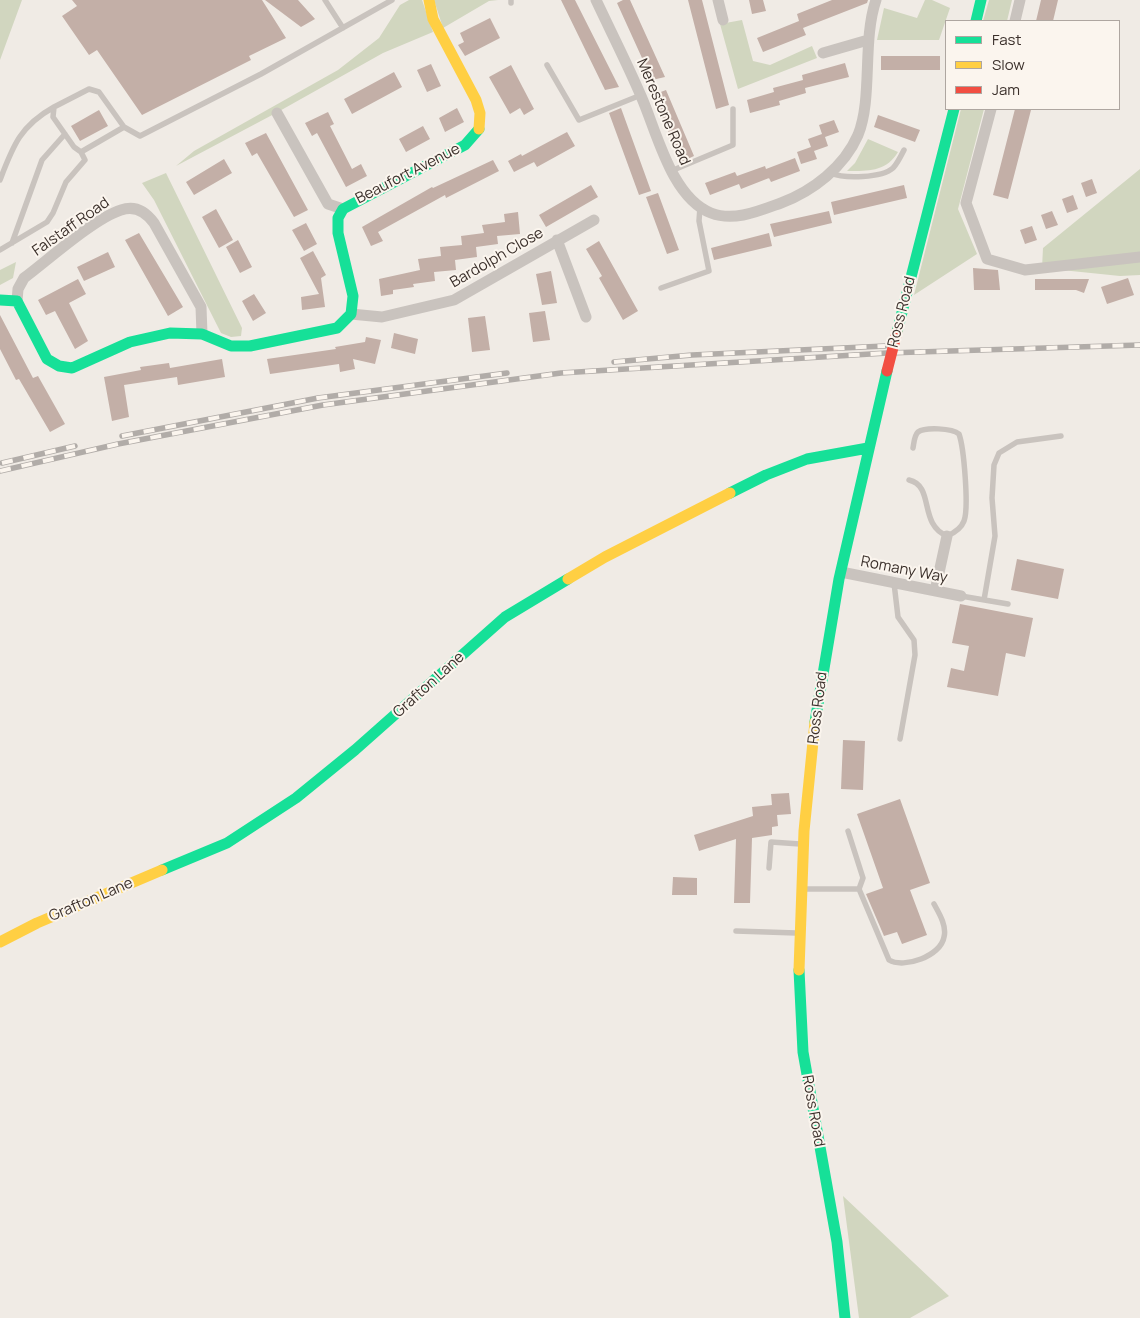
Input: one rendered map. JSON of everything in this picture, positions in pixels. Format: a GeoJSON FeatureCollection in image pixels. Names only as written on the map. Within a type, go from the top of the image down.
{"type":"FeatureCollection","features":[{"type":"Feature","properties":{"kind":"main road","name":"Beaufort Avenue"},"geometry":{"type":"LineString","coordinates":[[351,314],[353,296],[338,233],[338,218],[343,209],[465,145],[474,137],[480,124],[479,109],[474,94],[432,18],[429,0]]}},
{"type":"Feature","properties":{"kind":"main road"},"geometry":{"type":"LineString","coordinates":[[976,20],[981,0]]}},
{"type":"Feature","properties":{"kind":"main road","name":"Ross Road"},"geometry":{"type":"LineString","coordinates":[[845,1318],[834,1212],[805,1069],[800,1015],[801,889],[804,844],[826,649],[841,572],[868,448],[954,110]]}},
{"type":"Feature","properties":{"kind":"main road"},"geometry":{"type":"LineString","coordinates":[[0,300],[6,298],[17,301],[47,359],[59,366],[72,368],[146,337],[170,333],[202,334],[231,346],[250,346],[337,328],[351,314]]}},
{"type":"Feature","properties":{"kind":"main road","name":"Grafton Lane"},"geometry":{"type":"LineString","coordinates":[[2,937],[227,843],[296,798],[355,750],[505,618],[605,557],[766,475],[807,459],[868,448]]}},
{"type":"Feature","properties":{"kind":"street","name":"Merestone Road"},"geometry":{"type":"LineString","coordinates":[[596,0],[641,95],[671,171],[687,195],[700,207],[712,213],[729,216],[754,214],[803,192],[830,173],[848,154],[858,133],[864,109],[868,40],[876,0]]}},
{"type":"Feature","properties":{"kind":"street"},"geometry":{"type":"LineString","coordinates":[[718,0],[723,20]]}},
{"type":"Feature","properties":{"kind":"street"},"geometry":{"type":"LineString","coordinates":[[1015,20],[1020,0]]}},
{"type":"Feature","properties":{"kind":"street"},"geometry":{"type":"LineString","coordinates":[[824,53],[868,40]]}},
{"type":"Feature","properties":{"kind":"street"},"geometry":{"type":"LineString","coordinates":[[991,110],[966,203],[987,259],[1026,270],[1140,256]]}},
{"type":"Feature","properties":{"kind":"street"},"geometry":{"type":"LineString","coordinates":[[277,113],[328,204],[343,209]]}},
{"type":"Feature","properties":{"kind":"street","name":"Falstaff Road"},"geometry":{"type":"LineString","coordinates":[[17,301],[18,289],[24,278],[104,219],[122,209],[135,208],[147,213],[154,223],[201,307],[202,334]]}},
{"type":"Feature","properties":{"kind":"street","name":"Bardolph Close"},"geometry":{"type":"LineString","coordinates":[[351,314],[382,317],[454,300],[594,220]]}},
{"type":"Feature","properties":{"kind":"street"},"geometry":{"type":"LineString","coordinates":[[558,240],[586,317]]}},
{"type":"Feature","properties":{"kind":"street"},"geometry":{"type":"LineString","coordinates":[[935,591],[946,536]]}},
{"type":"Feature","properties":{"kind":"street","name":"Romany Way"},"geometry":{"type":"LineString","coordinates":[[841,572],[962,596]]}},
{"type":"Feature","properties":{"kind":"lane"},"geometry":{"type":"LineString","coordinates":[[325,0],[343,28]]}},
{"type":"Feature","properties":{"kind":"lane"},"geometry":{"type":"LineString","coordinates":[[0,180],[15,142],[37,117],[89,90],[99,92],[124,127],[140,136],[261,74],[392,0]]}},
{"type":"Feature","properties":{"kind":"lane"},"geometry":{"type":"LineString","coordinates":[[547,65],[579,120],[641,95]]}},
{"type":"Feature","properties":{"kind":"lane"},"geometry":{"type":"LineString","coordinates":[[0,250],[47,222],[66,182],[85,160],[81,152],[53,117],[54,107]]}},
{"type":"Feature","properties":{"kind":"lane"},"geometry":{"type":"LineString","coordinates":[[671,171],[732,145],[733,109]]}},
{"type":"Feature","properties":{"kind":"lane"},"geometry":{"type":"LineString","coordinates":[[81,152],[124,127]]}},
{"type":"Feature","properties":{"kind":"lane"},"geometry":{"type":"LineString","coordinates":[[12,243],[42,160],[65,134]]}},
{"type":"Feature","properties":{"kind":"lane"},"geometry":{"type":"LineString","coordinates":[[830,173],[845,178],[882,173],[893,168],[904,150]]}},
{"type":"Feature","properties":{"kind":"lane"},"geometry":{"type":"LineString","coordinates":[[661,288],[709,271],[699,221],[700,207]]}},
{"type":"Feature","properties":{"kind":"lane"},"geometry":{"type":"LineString","coordinates":[[909,480],[919,483],[922,488],[927,512],[933,525],[940,533],[946,536],[954,533],[961,526],[966,514],[962,445],[959,434],[950,429],[924,430],[918,432],[913,448]]}},
{"type":"Feature","properties":{"kind":"lane"},"geometry":{"type":"LineString","coordinates":[[984,600],[995,536],[992,498],[996,459],[999,453],[1017,442],[1061,436]]}},
{"type":"Feature","properties":{"kind":"lane"},"geometry":{"type":"LineString","coordinates":[[894,583],[898,617],[914,640],[915,655],[900,738]]}},
{"type":"Feature","properties":{"kind":"lane"},"geometry":{"type":"LineString","coordinates":[[962,596],[1008,604]]}},
{"type":"Feature","properties":{"kind":"lane"},"geometry":{"type":"LineString","coordinates":[[848,831],[863,878],[859,889],[885,955],[894,963],[926,956],[936,951],[941,945],[945,937],[944,927],[934,904]]}},
{"type":"Feature","properties":{"kind":"lane"},"geometry":{"type":"LineString","coordinates":[[769,868],[771,842],[804,844]]}},
{"type":"Feature","properties":{"kind":"lane"},"geometry":{"type":"LineString","coordinates":[[801,889],[859,889]]}},
{"type":"Feature","properties":{"kind":"lane"},"geometry":{"type":"LineString","coordinates":[[736,931],[800,934]]}},
{"type":"Feature","properties":{"kind":"green space"},"geometry":{"type":"Polygon","coordinates":[[[0,0],[22,0],[0,60],[0,0]]]}},
{"type":"Feature","properties":{"kind":"green space"},"geometry":{"type":"Polygon","coordinates":[[[409,0],[422,0],[433,32],[383,53],[176,166],[194,151],[338,70],[379,38],[400,5],[409,0]]]}},
{"type":"Feature","properties":{"kind":"green space"},"geometry":{"type":"Polygon","coordinates":[[[434,0],[498,0],[489,1],[443,28],[434,0]]]}},
{"type":"Feature","properties":{"kind":"green space"},"geometry":{"type":"Polygon","coordinates":[[[925,0],[932,0],[950,8],[939,40],[877,40],[884,8],[917,18],[925,0]]]}},
{"type":"Feature","properties":{"kind":"green space"},"geometry":{"type":"Polygon","coordinates":[[[989,0],[1012,0],[1007,20],[983,20],[989,0]]]}},
{"type":"Feature","properties":{"kind":"green space"},"geometry":{"type":"Polygon","coordinates":[[[742,20],[753,61],[770,65],[812,46],[817,58],[738,89],[720,24],[742,20]]]}},
{"type":"Feature","properties":{"kind":"green space"},"geometry":{"type":"Polygon","coordinates":[[[961,110],[984,110],[958,209],[977,254],[914,295],[961,110]]]}},
{"type":"Feature","properties":{"kind":"green space"},"geometry":{"type":"Polygon","coordinates":[[[868,139],[898,152],[893,159],[882,167],[869,170],[847,171],[855,163],[868,139]]]}},
{"type":"Feature","properties":{"kind":"green space"},"geometry":{"type":"Polygon","coordinates":[[[1140,169],[1140,275],[1120,276],[1042,268],[1043,248],[1140,169]]]}},
{"type":"Feature","properties":{"kind":"green space"},"geometry":{"type":"Polygon","coordinates":[[[166,173],[242,328],[241,336],[231,337],[221,333],[154,200],[142,183],[166,173]]]}},
{"type":"Feature","properties":{"kind":"green space"},"geometry":{"type":"Polygon","coordinates":[[[16,262],[13,278],[0,285],[0,270],[16,262]]]}},
{"type":"Feature","properties":{"kind":"green space"},"geometry":{"type":"Polygon","coordinates":[[[843,1196],[949,1296],[910,1318],[859,1318],[843,1196]]]}},
{"type":"Feature","properties":{"kind":"building"},"geometry":{"type":"Polygon","coordinates":[[[72,0],[262,0],[286,38],[249,56],[251,60],[142,115],[97,50],[89,55],[62,16],[77,6],[72,0]]]}},
{"type":"Feature","properties":{"kind":"building"},"geometry":{"type":"Polygon","coordinates":[[[265,0],[298,0],[315,19],[301,27],[265,0]]]}},
{"type":"Feature","properties":{"kind":"building"},"geometry":{"type":"Polygon","coordinates":[[[561,0],[575,0],[619,87],[605,90],[561,0]]]}},
{"type":"Feature","properties":{"kind":"building"},"geometry":{"type":"Polygon","coordinates":[[[623,0],[630,0],[665,77],[652,80],[617,3],[623,0]]]}},
{"type":"Feature","properties":{"kind":"building"},"geometry":{"type":"Polygon","coordinates":[[[688,0],[702,0],[729,105],[716,109],[688,0]]]}},
{"type":"Feature","properties":{"kind":"building"},"geometry":{"type":"Polygon","coordinates":[[[749,0],[763,0],[766,11],[752,14],[749,0]]]}},
{"type":"Feature","properties":{"kind":"building"},"geometry":{"type":"Polygon","coordinates":[[[832,0],[868,0],[867,3],[803,28],[806,35],[763,52],[757,38],[799,21],[797,14],[832,0]]]}},
{"type":"Feature","properties":{"kind":"building"},"geometry":{"type":"Polygon","coordinates":[[[1041,0],[1058,0],[1053,20],[1036,20],[1041,0]]]}},
{"type":"Feature","properties":{"kind":"building"},"geometry":{"type":"Polygon","coordinates":[[[490,18],[500,38],[465,56],[458,45],[464,42],[460,33],[490,18]]]}},
{"type":"Feature","properties":{"kind":"building"},"geometry":{"type":"Polygon","coordinates":[[[881,56],[940,56],[940,70],[881,70],[881,56]]]}},
{"type":"Feature","properties":{"kind":"building"},"geometry":{"type":"Polygon","coordinates":[[[845,63],[849,77],[805,88],[806,93],[779,101],[780,105],[750,113],[747,100],[774,92],[773,88],[803,80],[802,75],[845,63]]]}},
{"type":"Feature","properties":{"kind":"building"},"geometry":{"type":"Polygon","coordinates":[[[431,64],[441,86],[427,92],[417,70],[431,64]]]}},
{"type":"Feature","properties":{"kind":"building"},"geometry":{"type":"Polygon","coordinates":[[[511,65],[534,109],[524,115],[520,108],[510,114],[489,77],[511,65]]]}},
{"type":"Feature","properties":{"kind":"building"},"geometry":{"type":"Polygon","coordinates":[[[394,72],[402,87],[352,114],[344,99],[394,72]]]}},
{"type":"Feature","properties":{"kind":"building"},"geometry":{"type":"Polygon","coordinates":[[[666,90],[694,156],[681,162],[653,95],[666,90]]]}},
{"type":"Feature","properties":{"kind":"building"},"geometry":{"type":"Polygon","coordinates":[[[457,108],[464,122],[445,132],[439,118],[457,108]]]}},
{"type":"Feature","properties":{"kind":"building"},"geometry":{"type":"Polygon","coordinates":[[[621,108],[651,191],[639,195],[609,113],[621,108]]]}},
{"type":"Feature","properties":{"kind":"building"},"geometry":{"type":"Polygon","coordinates":[[[99,110],[108,126],[80,141],[71,126],[99,110]]]}},
{"type":"Feature","properties":{"kind":"building"},"geometry":{"type":"Polygon","coordinates":[[[1015,110],[1031,110],[1008,199],[993,195],[1015,110]]]}},
{"type":"Feature","properties":{"kind":"building"},"geometry":{"type":"Polygon","coordinates":[[[328,112],[334,124],[330,126],[352,169],[361,164],[367,176],[346,187],[317,133],[312,136],[305,123],[328,112]]]}},
{"type":"Feature","properties":{"kind":"building"},"geometry":{"type":"Polygon","coordinates":[[[878,115],[920,130],[915,142],[874,127],[878,115]]]}},
{"type":"Feature","properties":{"kind":"building"},"geometry":{"type":"Polygon","coordinates":[[[834,120],[839,132],[825,137],[828,146],[814,151],[817,159],[801,164],[797,152],[811,147],[808,139],[822,134],[819,125],[834,120]]]}},
{"type":"Feature","properties":{"kind":"building"},"geometry":{"type":"Polygon","coordinates":[[[423,126],[430,139],[406,152],[399,139],[423,126]]]}},
{"type":"Feature","properties":{"kind":"building"},"geometry":{"type":"Polygon","coordinates":[[[567,132],[575,146],[537,167],[534,162],[514,172],[508,161],[521,154],[522,156],[567,132]]]}},
{"type":"Feature","properties":{"kind":"building"},"geometry":{"type":"Polygon","coordinates":[[[266,133],[308,210],[294,217],[257,153],[252,156],[245,143],[266,133]]]}},
{"type":"Feature","properties":{"kind":"building"},"geometry":{"type":"Polygon","coordinates":[[[795,158],[800,171],[771,182],[769,178],[741,189],[739,184],[710,195],[705,183],[735,172],[737,176],[765,166],[766,169],[795,158]]]}},
{"type":"Feature","properties":{"kind":"building"},"geometry":{"type":"Polygon","coordinates":[[[224,159],[232,173],[194,195],[186,182],[224,159]]]}},
{"type":"Feature","properties":{"kind":"building"},"geometry":{"type":"Polygon","coordinates":[[[493,160],[499,171],[446,198],[445,195],[378,232],[383,241],[371,246],[362,227],[432,187],[493,160]]]}},
{"type":"Feature","properties":{"kind":"building"},"geometry":{"type":"Polygon","coordinates":[[[1092,179],[1097,193],[1086,197],[1081,183],[1092,179]]]}},
{"type":"Feature","properties":{"kind":"building"},"geometry":{"type":"Polygon","coordinates":[[[591,185],[598,197],[546,227],[539,215],[591,185]]]}},
{"type":"Feature","properties":{"kind":"building"},"geometry":{"type":"Polygon","coordinates":[[[904,185],[907,198],[834,215],[831,202],[904,185]]]}},
{"type":"Feature","properties":{"kind":"building"},"geometry":{"type":"Polygon","coordinates":[[[658,193],[679,250],[667,254],[646,197],[658,193]]]}},
{"type":"Feature","properties":{"kind":"building"},"geometry":{"type":"Polygon","coordinates":[[[1073,195],[1078,209],[1067,213],[1062,199],[1073,195]]]}},
{"type":"Feature","properties":{"kind":"building"},"geometry":{"type":"Polygon","coordinates":[[[216,209],[233,240],[219,248],[202,217],[216,209]]]}},
{"type":"Feature","properties":{"kind":"building"},"geometry":{"type":"Polygon","coordinates":[[[829,211],[832,223],[774,237],[770,224],[829,211]]]}},
{"type":"Feature","properties":{"kind":"building"},"geometry":{"type":"Polygon","coordinates":[[[1052,211],[1058,225],[1046,229],[1041,215],[1052,211]]]}},
{"type":"Feature","properties":{"kind":"building"},"geometry":{"type":"Polygon","coordinates":[[[518,212],[520,234],[497,236],[498,244],[476,247],[477,257],[455,260],[456,270],[434,272],[435,281],[413,284],[414,287],[393,290],[393,294],[381,296],[379,279],[420,270],[418,259],[441,256],[440,247],[462,245],[461,236],[484,233],[482,225],[505,222],[504,214],[518,212]]]}},
{"type":"Feature","properties":{"kind":"building"},"geometry":{"type":"Polygon","coordinates":[[[306,223],[317,244],[304,251],[292,230],[306,223]]]}},
{"type":"Feature","properties":{"kind":"building"},"geometry":{"type":"Polygon","coordinates":[[[1032,226],[1037,240],[1025,244],[1020,230],[1032,226]]]}},
{"type":"Feature","properties":{"kind":"building"},"geometry":{"type":"Polygon","coordinates":[[[139,233],[183,307],[168,316],[125,240],[139,233]]]}},
{"type":"Feature","properties":{"kind":"building"},"geometry":{"type":"Polygon","coordinates":[[[769,233],[772,246],[714,260],[711,248],[769,233]]]}},
{"type":"Feature","properties":{"kind":"building"},"geometry":{"type":"Polygon","coordinates":[[[238,240],[252,267],[240,273],[226,247],[238,240]]]}},
{"type":"Feature","properties":{"kind":"building"},"geometry":{"type":"Polygon","coordinates":[[[599,241],[638,311],[623,320],[599,278],[602,276],[586,249],[599,241]]]}},
{"type":"Feature","properties":{"kind":"building"},"geometry":{"type":"Polygon","coordinates":[[[313,251],[326,275],[321,278],[325,307],[302,310],[301,297],[319,294],[300,258],[313,251]]]}},
{"type":"Feature","properties":{"kind":"building"},"geometry":{"type":"Polygon","coordinates":[[[108,252],[115,267],[84,281],[77,267],[108,252]]]}},
{"type":"Feature","properties":{"kind":"building"},"geometry":{"type":"Polygon","coordinates":[[[973,268],[998,270],[1000,290],[974,290],[973,268]]]}},
{"type":"Feature","properties":{"kind":"building"},"geometry":{"type":"Polygon","coordinates":[[[551,271],[557,303],[542,305],[536,274],[551,271]]]}},
{"type":"Feature","properties":{"kind":"building"},"geometry":{"type":"Polygon","coordinates":[[[1128,278],[1134,295],[1107,304],[1101,287],[1128,278]]]}},
{"type":"Feature","properties":{"kind":"building"},"geometry":{"type":"Polygon","coordinates":[[[78,279],[86,294],[69,303],[88,341],[75,349],[55,311],[46,315],[38,300],[78,279]]]}},
{"type":"Feature","properties":{"kind":"building"},"geometry":{"type":"Polygon","coordinates":[[[1035,279],[1089,279],[1084,293],[1076,290],[1035,290],[1035,279]]]}},
{"type":"Feature","properties":{"kind":"building"},"geometry":{"type":"Polygon","coordinates":[[[254,294],[266,313],[253,321],[242,301],[254,294]]]}},
{"type":"Feature","properties":{"kind":"building"},"geometry":{"type":"Polygon","coordinates":[[[545,311],[550,340],[533,342],[529,313],[545,311]]]}},
{"type":"Feature","properties":{"kind":"building"},"geometry":{"type":"Polygon","coordinates":[[[0,315],[33,378],[38,376],[65,424],[50,432],[19,379],[16,380],[0,349],[0,315]]]}},
{"type":"Feature","properties":{"kind":"building"},"geometry":{"type":"Polygon","coordinates":[[[485,316],[490,350],[472,352],[468,318],[485,316]]]}},
{"type":"Feature","properties":{"kind":"building"},"geometry":{"type":"Polygon","coordinates":[[[394,333],[418,339],[415,354],[391,348],[394,333]]]}},
{"type":"Feature","properties":{"kind":"building"},"geometry":{"type":"Polygon","coordinates":[[[366,337],[381,340],[375,364],[353,359],[355,369],[340,372],[339,364],[270,374],[267,359],[336,349],[335,347],[365,342],[366,337]]]}},
{"type":"Feature","properties":{"kind":"building"},"geometry":{"type":"Polygon","coordinates":[[[222,359],[225,377],[178,385],[177,377],[124,385],[129,417],[112,421],[104,377],[141,370],[140,367],[169,363],[170,368],[222,359]]]}},
{"type":"Feature","properties":{"kind":"building"},"geometry":{"type":"Polygon","coordinates":[[[1017,559],[1064,569],[1058,599],[1011,590],[1017,559]]]}},
{"type":"Feature","properties":{"kind":"building"},"geometry":{"type":"Polygon","coordinates":[[[960,604],[1033,618],[1025,657],[1006,653],[998,696],[947,687],[951,668],[964,671],[969,646],[952,643],[960,604]]]}},
{"type":"Feature","properties":{"kind":"building"},"geometry":{"type":"Polygon","coordinates":[[[843,740],[865,741],[863,790],[841,789],[843,740]]]}},
{"type":"Feature","properties":{"kind":"building"},"geometry":{"type":"Polygon","coordinates":[[[789,793],[791,814],[777,815],[778,826],[772,827],[772,835],[752,838],[750,903],[734,903],[736,839],[699,851],[694,835],[753,816],[752,807],[772,805],[771,794],[789,793]]]}},
{"type":"Feature","properties":{"kind":"building"},"geometry":{"type":"Polygon","coordinates":[[[900,799],[930,883],[910,890],[927,935],[902,944],[897,932],[884,936],[866,894],[883,888],[857,814],[900,799]]]}},
{"type":"Feature","properties":{"kind":"building"},"geometry":{"type":"Polygon","coordinates":[[[673,877],[697,878],[697,895],[672,895],[673,877]]]}},
{"type":"Feature","properties":{"kind":"railway"},"geometry":{"type":"LineString","coordinates":[[0,471],[118,444],[323,405],[561,373],[887,353],[1140,345]]}},
{"type":"Feature","properties":{"kind":"railway"},"geometry":{"type":"LineString","coordinates":[[614,362],[692,355],[885,346]]}},
{"type":"Feature","properties":{"kind":"railway"},"geometry":{"type":"LineString","coordinates":[[122,436],[318,398],[507,373]]}},
{"type":"Feature","properties":{"kind":"railway"},"geometry":{"type":"LineString","coordinates":[[2,463],[75,446]]}},
{"type":"Feature","properties":{"kind":"traffic: fast"},"geometry":{"type":"LineString","coordinates":[[976,20],[981,0]]}},
{"type":"Feature","properties":{"kind":"traffic: fast"},"geometry":{"type":"LineString","coordinates":[[897,332],[954,110]]}},
{"type":"Feature","properties":{"kind":"traffic: fast"},"geometry":{"type":"LineString","coordinates":[[0,300],[17,301],[47,359],[59,366],[72,368],[130,342],[170,333],[202,334],[231,346],[250,346],[337,328],[351,314],[353,296],[338,233],[338,218],[343,209],[465,145],[479,129]]}},
{"type":"Feature","properties":{"kind":"traffic: fast"},"geometry":{"type":"LineString","coordinates":[[815,722],[839,579],[887,371]]}},
{"type":"Feature","properties":{"kind":"traffic: fast"},"geometry":{"type":"LineString","coordinates":[[730,493],[766,475],[807,459],[868,448]]}},
{"type":"Feature","properties":{"kind":"traffic: fast"},"geometry":{"type":"LineString","coordinates":[[162,870],[227,843],[296,798],[355,750],[505,617],[568,579]]}},
{"type":"Feature","properties":{"kind":"traffic: fast"},"geometry":{"type":"LineString","coordinates":[[799,970],[803,1052],[837,1242],[845,1318]]}},
{"type":"Feature","properties":{"kind":"traffic: slow"},"geometry":{"type":"LineString","coordinates":[[429,0],[433,19],[476,100],[480,113],[479,129]]}},
{"type":"Feature","properties":{"kind":"traffic: slow"},"geometry":{"type":"LineString","coordinates":[[568,579],[605,557],[730,493]]}},
{"type":"Feature","properties":{"kind":"traffic: slow"},"geometry":{"type":"LineString","coordinates":[[799,970],[804,831],[815,722]]}},
{"type":"Feature","properties":{"kind":"traffic: slow"},"geometry":{"type":"LineString","coordinates":[[0,942],[37,923],[162,870]]}},
{"type":"Feature","properties":{"kind":"traffic: jam"},"geometry":{"type":"LineString","coordinates":[[887,371],[897,332]]}}]}
